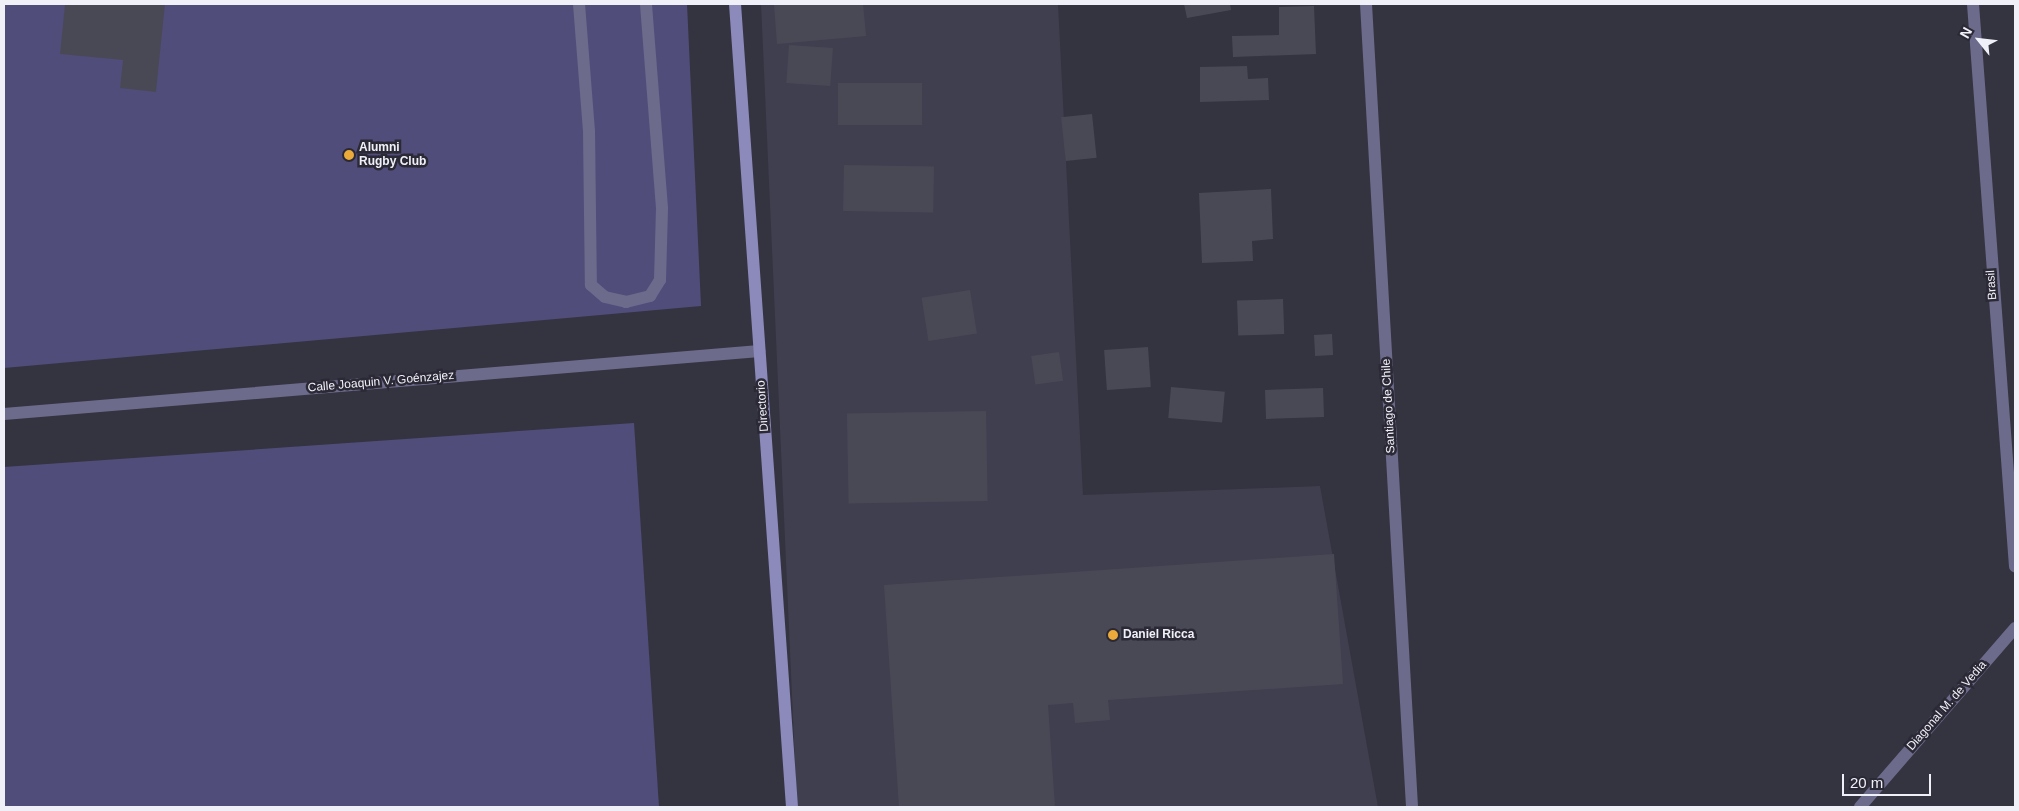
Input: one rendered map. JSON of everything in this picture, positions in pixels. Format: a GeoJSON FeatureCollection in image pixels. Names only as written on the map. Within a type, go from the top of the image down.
{"type":"FeatureCollection","features":[{"type":"Feature","properties":{"kind":"main road","name":"Directorio"},"geometry":{"type":"LineString","coordinates":[[735,4],[792,807]]}},
{"type":"Feature","properties":{"kind":"street"},"geometry":{"type":"LineString","coordinates":[[579,4],[589,131],[591,285],[604,297],[626,302],[650,296],[660,280],[662,208],[646,4]]}},
{"type":"Feature","properties":{"kind":"street","name":"Santiago de Chile"},"geometry":{"type":"LineString","coordinates":[[1366,4],[1412,807]]}},
{"type":"Feature","properties":{"kind":"street","name":"Brasil"},"geometry":{"type":"LineString","coordinates":[[1972,4],[2015,566]]}},
{"type":"Feature","properties":{"kind":"street","name":"Calle Joaquin V. Goénzajez"},"geometry":{"type":"LineString","coordinates":[[4,414],[759,351]]}},
{"type":"Feature","properties":{"kind":"street","name":"Diagonal M. de Vedia"},"geometry":{"type":"LineString","coordinates":[[1860,807],[2015,628]]}},
{"type":"Feature","properties":{"kind":"shaded area","name":"Alumni Rugby Club"},"geometry":{"type":"Polygon","coordinates":[[[4,4],[687,4],[701,306],[4,368],[4,4]]]}},
{"type":"Feature","properties":{"kind":"shaded area"},"geometry":{"type":"Polygon","coordinates":[[[761,4],[1058,4],[1083,495],[1320,486],[1378,807],[797,807],[761,4]]]}},
{"type":"Feature","properties":{"kind":"shaded area"},"geometry":{"type":"Polygon","coordinates":[[[634,423],[659,807],[4,807],[4,467],[634,423]]]}},
{"type":"Feature","properties":{"kind":"building"},"geometry":{"type":"Polygon","coordinates":[[[65,4],[165,4],[156,92],[120,88],[123,60],[60,54],[65,4]]]}},
{"type":"Feature","properties":{"kind":"building"},"geometry":{"type":"Polygon","coordinates":[[[774,4],[863,4],[866,36],[777,44],[774,4]]]}},
{"type":"Feature","properties":{"kind":"building"},"geometry":{"type":"Polygon","coordinates":[[[1184,4],[1230,4],[1231,10],[1187,18],[1184,4]]]}},
{"type":"Feature","properties":{"kind":"building"},"geometry":{"type":"Polygon","coordinates":[[[1314,6],[1316,54],[1233,57],[1232,36],[1279,35],[1279,7],[1314,6]]]}},
{"type":"Feature","properties":{"kind":"building"},"geometry":{"type":"Polygon","coordinates":[[[789,45],[833,48],[830,86],[786,83],[789,45]]]}},
{"type":"Feature","properties":{"kind":"building"},"geometry":{"type":"Polygon","coordinates":[[[1247,66],[1248,79],[1268,78],[1269,100],[1200,102],[1200,67],[1247,66]]]}},
{"type":"Feature","properties":{"kind":"building"},"geometry":{"type":"Polygon","coordinates":[[[838,83],[922,83],[922,125],[838,125],[838,83]]]}},
{"type":"Feature","properties":{"kind":"building"},"geometry":{"type":"Polygon","coordinates":[[[1092,114],[1097,158],[1066,161],[1061,117],[1092,114]]]}},
{"type":"Feature","properties":{"kind":"building"},"geometry":{"type":"Polygon","coordinates":[[[844,165],[934,167],[933,213],[843,211],[844,165]]]}},
{"type":"Feature","properties":{"kind":"building"},"geometry":{"type":"Polygon","coordinates":[[[1271,189],[1273,239],[1252,241],[1253,261],[1202,263],[1199,193],[1271,189]]]}},
{"type":"Feature","properties":{"kind":"building"},"geometry":{"type":"Polygon","coordinates":[[[970,290],[977,333],[928,341],[922,298],[970,290]]]}},
{"type":"Feature","properties":{"kind":"building"},"geometry":{"type":"Polygon","coordinates":[[[1283,299],[1284,334],[1238,336],[1237,301],[1283,299]]]}},
{"type":"Feature","properties":{"kind":"building"},"geometry":{"type":"Polygon","coordinates":[[[1332,334],[1333,355],[1315,356],[1314,335],[1332,334]]]}},
{"type":"Feature","properties":{"kind":"building"},"geometry":{"type":"Polygon","coordinates":[[[1148,347],[1151,387],[1107,390],[1104,350],[1148,347]]]}},
{"type":"Feature","properties":{"kind":"building"},"geometry":{"type":"Polygon","coordinates":[[[1059,352],[1063,381],[1035,385],[1031,356],[1059,352]]]}},
{"type":"Feature","properties":{"kind":"building"},"geometry":{"type":"Polygon","coordinates":[[[1171,387],[1225,392],[1222,423],[1168,418],[1171,387]]]}},
{"type":"Feature","properties":{"kind":"building"},"geometry":{"type":"Polygon","coordinates":[[[1323,388],[1324,417],[1266,419],[1265,390],[1323,388]]]}},
{"type":"Feature","properties":{"kind":"building"},"geometry":{"type":"Polygon","coordinates":[[[986,411],[988,501],[849,503],[847,413],[986,411]]]}},
{"type":"Feature","properties":{"kind":"building","name":"Daniel Ricca"},"geometry":{"type":"Polygon","coordinates":[[[1334,554],[1343,684],[1108,700],[1110,720],[1075,723],[1073,703],[1048,705],[1055,807],[899,807],[884,585],[1334,554]]]}},
{"type":"Feature","properties":{"kind":"place","name":"Alumni Rugby Club"},"geometry":{"type":"Point","coordinates":[349,155]}},
{"type":"Feature","properties":{"kind":"place","name":"Daniel Ricca"},"geometry":{"type":"Point","coordinates":[1113,635]}}]}
